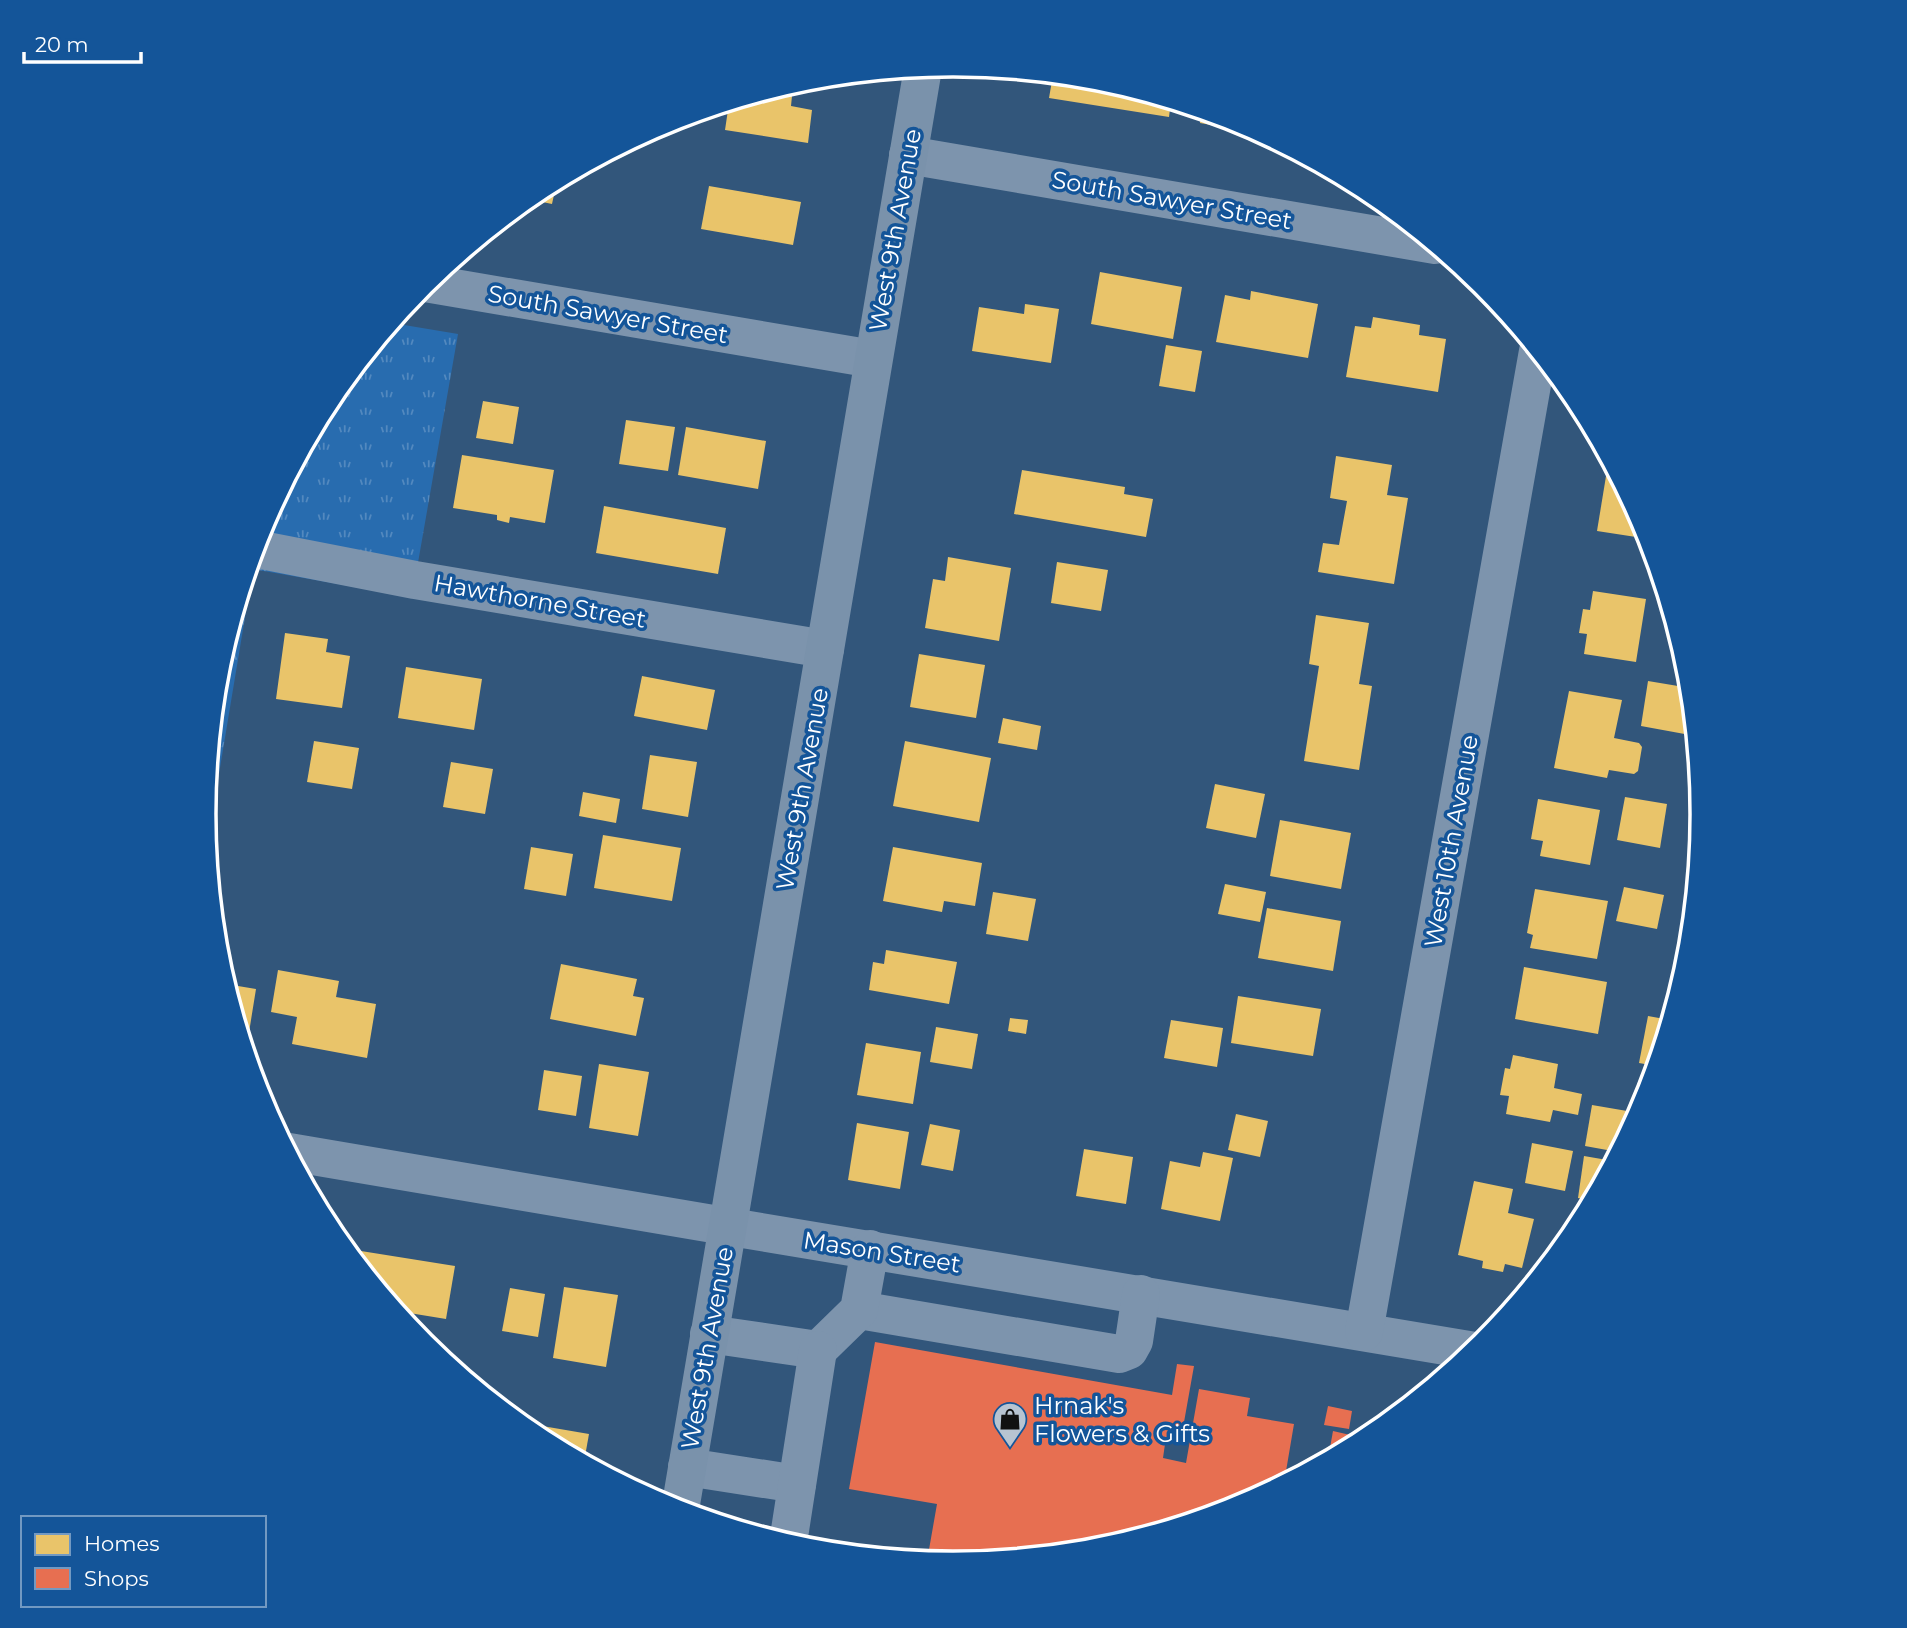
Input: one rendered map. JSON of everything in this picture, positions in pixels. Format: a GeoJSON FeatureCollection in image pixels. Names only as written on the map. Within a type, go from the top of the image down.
{"type":"FeatureCollection","features":[{"type":"Feature","properties":{"kind":"main road","name":"West 9th Avenue"},"geometry":{"type":"LineString","coordinates":[[682,1499],[921,78]]}},
{"type":"Feature","properties":{"kind":"street","name":"South Sawyer Street"},"geometry":{"type":"LineString","coordinates":[[908,155],[1418,242]]}},
{"type":"Feature","properties":{"kind":"street","name":"South Sawyer Street"},"geometry":{"type":"LineString","coordinates":[[440,286],[873,359]]}},
{"type":"Feature","properties":{"kind":"street","name":"West 10th Avenue"},"geometry":{"type":"LineString","coordinates":[[1364,1332],[1536,362]]}},
{"type":"Feature","properties":{"kind":"street","name":"Hawthorne Street"},"geometry":{"type":"LineString","coordinates":[[266,551],[415,580],[825,649]]}},
{"type":"Feature","properties":{"kind":"street","name":"Mason Street"},"geometry":{"type":"LineString","coordinates":[[300,1154],[1461,1348]]}},
{"type":"Feature","properties":{"kind":"street"},"geometry":{"type":"LineString","coordinates":[[790,1532],[818,1350],[859,1310],[870,1250]]}},
{"type":"Feature","properties":{"kind":"street"},"geometry":{"type":"LineString","coordinates":[[859,1310],[1119,1353],[1129,1350],[1134,1341],[1140,1294]]}},
{"type":"Feature","properties":{"kind":"street"},"geometry":{"type":"LineString","coordinates":[[709,1334],[818,1350]]}},
{"type":"Feature","properties":{"kind":"street"},"geometry":{"type":"LineString","coordinates":[[687,1467],[797,1484]]}},
{"type":"Feature","properties":{"kind":"green space"},"geometry":{"type":"Polygon","coordinates":[[[402,325],[458,334],[412,597],[259,570],[273,532],[315,445],[369,365],[402,325]]]}},
{"type":"Feature","properties":{"kind":"green space"},"geometry":{"type":"Polygon","coordinates":[[[246,608],[217,784],[223,718],[231,670],[246,608]]]}},
{"type":"Feature","properties":{"kind":"building: Homes"},"geometry":{"type":"Polygon","coordinates":[[[1052,83],[1144,102],[1170,110],[1169,117],[1049,98],[1052,83]]]}},
{"type":"Feature","properties":{"kind":"building: Homes"},"geometry":{"type":"Polygon","coordinates":[[[790,96],[791,106],[812,110],[808,143],[725,130],[728,113],[790,96]]]}},
{"type":"Feature","properties":{"kind":"building: Homes"},"geometry":{"type":"Polygon","coordinates":[[[709,186],[801,202],[793,245],[701,229],[709,186]]]}},
{"type":"Feature","properties":{"kind":"building: Homes"},"geometry":{"type":"Polygon","coordinates":[[[554,195],[552,204],[543,202],[554,195]]]}},
{"type":"Feature","properties":{"kind":"building: Homes"},"geometry":{"type":"Polygon","coordinates":[[[1100,272],[1182,287],[1173,339],[1091,324],[1100,272]]]}},
{"type":"Feature","properties":{"kind":"building: Homes"},"geometry":{"type":"Polygon","coordinates":[[[1251,291],[1318,304],[1308,358],[1216,342],[1225,295],[1250,300],[1251,291]]]}},
{"type":"Feature","properties":{"kind":"building: Homes"},"geometry":{"type":"Polygon","coordinates":[[[1025,304],[1059,309],[1051,363],[972,351],[979,307],[1024,314],[1025,304]]]}},
{"type":"Feature","properties":{"kind":"building: Homes"},"geometry":{"type":"Polygon","coordinates":[[[1373,317],[1420,325],[1419,335],[1446,339],[1438,392],[1346,377],[1355,326],[1371,328],[1373,317]]]}},
{"type":"Feature","properties":{"kind":"building: Homes"},"geometry":{"type":"Polygon","coordinates":[[[1166,345],[1202,351],[1195,392],[1159,386],[1166,345]]]}},
{"type":"Feature","properties":{"kind":"building: Homes"},"geometry":{"type":"Polygon","coordinates":[[[483,401],[519,407],[513,444],[476,438],[483,401]]]}},
{"type":"Feature","properties":{"kind":"building: Homes"},"geometry":{"type":"Polygon","coordinates":[[[626,420],[675,427],[668,471],[619,464],[626,420]]]}},
{"type":"Feature","properties":{"kind":"building: Homes"},"geometry":{"type":"Polygon","coordinates":[[[686,427],[766,441],[758,489],[678,475],[686,427]]]}},
{"type":"Feature","properties":{"kind":"building: Homes"},"geometry":{"type":"Polygon","coordinates":[[[462,455],[554,470],[545,523],[510,517],[509,523],[497,520],[497,515],[453,508],[462,455]]]}},
{"type":"Feature","properties":{"kind":"building: Homes"},"geometry":{"type":"Polygon","coordinates":[[[1336,456],[1392,465],[1387,495],[1408,498],[1394,584],[1318,572],[1323,543],[1339,545],[1347,501],[1330,498],[1336,456]]]}},
{"type":"Feature","properties":{"kind":"building: Homes"},"geometry":{"type":"Polygon","coordinates":[[[1022,470],[1125,487],[1124,494],[1153,499],[1146,537],[1014,514],[1022,470]]]}},
{"type":"Feature","properties":{"kind":"building: Homes"},"geometry":{"type":"Polygon","coordinates":[[[1606,474],[1636,537],[1597,531],[1606,474]]]}},
{"type":"Feature","properties":{"kind":"building: Homes"},"geometry":{"type":"Polygon","coordinates":[[[604,506],[726,528],[718,574],[596,553],[604,506]]]}},
{"type":"Feature","properties":{"kind":"building: Homes"},"geometry":{"type":"Polygon","coordinates":[[[948,557],[1011,568],[999,641],[925,628],[933,579],[945,581],[948,557]]]}},
{"type":"Feature","properties":{"kind":"building: Homes"},"geometry":{"type":"Polygon","coordinates":[[[1057,562],[1108,570],[1101,611],[1051,603],[1057,562]]]}},
{"type":"Feature","properties":{"kind":"building: Homes"},"geometry":{"type":"Polygon","coordinates":[[[1593,591],[1646,599],[1636,662],[1584,654],[1587,634],[1579,633],[1583,609],[1590,610],[1593,591]]]}},
{"type":"Feature","properties":{"kind":"building: Homes"},"geometry":{"type":"Polygon","coordinates":[[[1316,615],[1369,623],[1359,684],[1372,686],[1359,770],[1304,761],[1319,666],[1309,664],[1316,615]]]}},
{"type":"Feature","properties":{"kind":"building: Homes"},"geometry":{"type":"Polygon","coordinates":[[[285,633],[328,639],[326,652],[350,656],[342,708],[276,699],[285,633]]]}},
{"type":"Feature","properties":{"kind":"building: Homes"},"geometry":{"type":"Polygon","coordinates":[[[919,654],[985,665],[976,718],[910,707],[919,654]]]}},
{"type":"Feature","properties":{"kind":"building: Homes"},"geometry":{"type":"Polygon","coordinates":[[[406,667],[482,679],[474,730],[398,718],[406,667]]]}},
{"type":"Feature","properties":{"kind":"building: Homes"},"geometry":{"type":"Polygon","coordinates":[[[642,676],[715,690],[707,730],[634,716],[642,676]]]}},
{"type":"Feature","properties":{"kind":"building: Homes"},"geometry":{"type":"Polygon","coordinates":[[[1648,681],[1679,686],[1686,734],[1641,726],[1648,681]]]}},
{"type":"Feature","properties":{"kind":"building: Homes"},"geometry":{"type":"Polygon","coordinates":[[[1569,691],[1622,700],[1614,738],[1639,743],[1642,747],[1638,771],[1634,774],[1609,770],[1607,778],[1554,768],[1569,691]]]}},
{"type":"Feature","properties":{"kind":"building: Homes"},"geometry":{"type":"Polygon","coordinates":[[[1003,718],[1041,726],[1037,750],[998,743],[1003,718]]]}},
{"type":"Feature","properties":{"kind":"building: Homes"},"geometry":{"type":"Polygon","coordinates":[[[314,741],[359,748],[352,789],[307,782],[314,741]]]}},
{"type":"Feature","properties":{"kind":"building: Homes"},"geometry":{"type":"Polygon","coordinates":[[[905,741],[991,758],[979,822],[893,806],[905,741]]]}},
{"type":"Feature","properties":{"kind":"building: Homes"},"geometry":{"type":"Polygon","coordinates":[[[650,755],[697,762],[688,817],[642,809],[650,755]]]}},
{"type":"Feature","properties":{"kind":"building: Homes"},"geometry":{"type":"Polygon","coordinates":[[[451,762],[493,769],[485,814],[443,807],[451,762]]]}},
{"type":"Feature","properties":{"kind":"building: Homes"},"geometry":{"type":"Polygon","coordinates":[[[1215,784],[1265,794],[1256,838],[1206,828],[1215,784]]]}},
{"type":"Feature","properties":{"kind":"building: Homes"},"geometry":{"type":"Polygon","coordinates":[[[583,792],[620,799],[616,823],[579,816],[583,792]]]}},
{"type":"Feature","properties":{"kind":"building: Homes"},"geometry":{"type":"Polygon","coordinates":[[[1625,797],[1667,804],[1660,848],[1617,840],[1625,797]]]}},
{"type":"Feature","properties":{"kind":"building: Homes"},"geometry":{"type":"Polygon","coordinates":[[[1538,799],[1600,810],[1590,865],[1540,856],[1543,841],[1531,839],[1538,799]]]}},
{"type":"Feature","properties":{"kind":"building: Homes"},"geometry":{"type":"Polygon","coordinates":[[[1280,820],[1351,833],[1341,889],[1270,876],[1280,820]]]}},
{"type":"Feature","properties":{"kind":"building: Homes"},"geometry":{"type":"Polygon","coordinates":[[[603,835],[681,848],[672,901],[594,888],[603,835]]]}},
{"type":"Feature","properties":{"kind":"building: Homes"},"geometry":{"type":"Polygon","coordinates":[[[531,847],[573,854],[566,896],[524,889],[531,847]]]}},
{"type":"Feature","properties":{"kind":"building: Homes"},"geometry":{"type":"Polygon","coordinates":[[[893,847],[982,863],[975,906],[944,901],[942,912],[883,901],[893,847]]]}},
{"type":"Feature","properties":{"kind":"building: Homes"},"geometry":{"type":"Polygon","coordinates":[[[1225,884],[1266,892],[1260,922],[1218,914],[1225,884]]]}},
{"type":"Feature","properties":{"kind":"building: Homes"},"geometry":{"type":"Polygon","coordinates":[[[1624,887],[1664,895],[1657,929],[1616,921],[1624,887]]]}},
{"type":"Feature","properties":{"kind":"building: Homes"},"geometry":{"type":"Polygon","coordinates":[[[1535,889],[1608,901],[1597,959],[1530,948],[1533,935],[1527,933],[1535,889]]]}},
{"type":"Feature","properties":{"kind":"building: Homes"},"geometry":{"type":"Polygon","coordinates":[[[993,892],[1036,899],[1028,941],[986,934],[993,892]]]}},
{"type":"Feature","properties":{"kind":"building: Homes"},"geometry":{"type":"Polygon","coordinates":[[[1267,908],[1341,921],[1333,971],[1258,958],[1267,908]]]}},
{"type":"Feature","properties":{"kind":"building: Homes"},"geometry":{"type":"Polygon","coordinates":[[[886,950],[957,962],[949,1004],[869,990],[873,962],[884,964],[886,950]]]}},
{"type":"Feature","properties":{"kind":"building: Homes"},"geometry":{"type":"Polygon","coordinates":[[[561,964],[637,979],[633,996],[644,998],[636,1036],[550,1019],[561,964]]]}},
{"type":"Feature","properties":{"kind":"building: Homes"},"geometry":{"type":"Polygon","coordinates":[[[1524,967],[1607,982],[1598,1034],[1515,1019],[1524,967]]]}},
{"type":"Feature","properties":{"kind":"building: Homes"},"geometry":{"type":"Polygon","coordinates":[[[278,970],[339,981],[336,997],[376,1004],[367,1058],[292,1044],[297,1017],[271,1012],[278,970]]]}},
{"type":"Feature","properties":{"kind":"building: Homes"},"geometry":{"type":"Polygon","coordinates":[[[238,986],[256,989],[249,1030],[238,986]]]}},
{"type":"Feature","properties":{"kind":"building: Homes"},"geometry":{"type":"Polygon","coordinates":[[[1238,996],[1321,1009],[1313,1056],[1231,1043],[1238,996]]]}},
{"type":"Feature","properties":{"kind":"building: Homes"},"geometry":{"type":"Polygon","coordinates":[[[1648,1016],[1661,1018],[1646,1064],[1639,1063],[1648,1016]]]}},
{"type":"Feature","properties":{"kind":"building: Homes"},"geometry":{"type":"Polygon","coordinates":[[[1010,1018],[1028,1020],[1026,1034],[1008,1031],[1010,1018]]]}},
{"type":"Feature","properties":{"kind":"building: Homes"},"geometry":{"type":"Polygon","coordinates":[[[1171,1020],[1223,1028],[1217,1067],[1164,1058],[1171,1020]]]}},
{"type":"Feature","properties":{"kind":"building: Homes"},"geometry":{"type":"Polygon","coordinates":[[[936,1027],[978,1034],[972,1069],[930,1062],[936,1027]]]}},
{"type":"Feature","properties":{"kind":"building: Homes"},"geometry":{"type":"Polygon","coordinates":[[[866,1043],[921,1052],[913,1104],[857,1095],[866,1043]]]}},
{"type":"Feature","properties":{"kind":"building: Homes"},"geometry":{"type":"Polygon","coordinates":[[[1513,1055],[1558,1064],[1554,1088],[1582,1094],[1578,1115],[1553,1110],[1550,1122],[1506,1114],[1509,1096],[1500,1095],[1505,1068],[1510,1069],[1513,1055]]]}},
{"type":"Feature","properties":{"kind":"building: Homes"},"geometry":{"type":"Polygon","coordinates":[[[599,1064],[649,1072],[638,1136],[589,1128],[599,1064]]]}},
{"type":"Feature","properties":{"kind":"building: Homes"},"geometry":{"type":"Polygon","coordinates":[[[544,1070],[582,1076],[576,1116],[538,1110],[544,1070]]]}},
{"type":"Feature","properties":{"kind":"building: Homes"},"geometry":{"type":"Polygon","coordinates":[[[1592,1105],[1627,1111],[1609,1150],[1585,1146],[1592,1105]]]}},
{"type":"Feature","properties":{"kind":"building: Homes"},"geometry":{"type":"Polygon","coordinates":[[[1236,1114],[1268,1121],[1260,1157],[1228,1150],[1236,1114]]]}},
{"type":"Feature","properties":{"kind":"building: Homes"},"geometry":{"type":"Polygon","coordinates":[[[857,1123],[909,1132],[900,1189],[848,1180],[857,1123]]]}},
{"type":"Feature","properties":{"kind":"building: Homes"},"geometry":{"type":"Polygon","coordinates":[[[930,1124],[960,1130],[953,1171],[921,1165],[930,1124]]]}},
{"type":"Feature","properties":{"kind":"building: Homes"},"geometry":{"type":"Polygon","coordinates":[[[1532,1143],[1573,1151],[1565,1191],[1525,1183],[1532,1143]]]}},
{"type":"Feature","properties":{"kind":"building: Homes"},"geometry":{"type":"Polygon","coordinates":[[[1084,1149],[1133,1157],[1126,1204],[1076,1196],[1084,1149]]]}},
{"type":"Feature","properties":{"kind":"building: Homes"},"geometry":{"type":"Polygon","coordinates":[[[1203,1152],[1233,1158],[1220,1221],[1161,1209],[1170,1161],[1200,1167],[1203,1152]]]}},
{"type":"Feature","properties":{"kind":"building: Homes"},"geometry":{"type":"Polygon","coordinates":[[[1584,1156],[1604,1159],[1582,1199],[1578,1198],[1584,1156]]]}},
{"type":"Feature","properties":{"kind":"building: Homes"},"geometry":{"type":"Polygon","coordinates":[[[1474,1181],[1513,1189],[1508,1213],[1534,1219],[1522,1268],[1505,1264],[1503,1272],[1482,1268],[1483,1261],[1458,1255],[1474,1181]]]}},
{"type":"Feature","properties":{"kind":"building: Homes"},"geometry":{"type":"Polygon","coordinates":[[[361,1251],[455,1266],[446,1319],[412,1313],[361,1251]]]}},
{"type":"Feature","properties":{"kind":"building: Homes"},"geometry":{"type":"Polygon","coordinates":[[[564,1287],[618,1295],[606,1367],[553,1358],[564,1287]]]}},
{"type":"Feature","properties":{"kind":"building: Homes"},"geometry":{"type":"Polygon","coordinates":[[[510,1288],[545,1294],[538,1337],[502,1331],[510,1288]]]}},
{"type":"Feature","properties":{"kind":"building: Homes"},"geometry":{"type":"Polygon","coordinates":[[[543,1426],[589,1434],[586,1452],[543,1426]]]}},
{"type":"Feature","properties":{"kind":"building: Shops","name":"Hrnak's Flowers & Gifts"},"geometry":{"type":"Polygon","coordinates":[[[875,1342],[1172,1395],[1177,1364],[1194,1366],[1181,1439],[1166,1437],[1163,1458],[1186,1463],[1199,1389],[1250,1398],[1247,1416],[1294,1424],[1286,1471],[1279,1475],[1190,1512],[1144,1526],[1050,1545],[929,1550],[937,1504],[849,1489],[875,1342]]]}},
{"type":"Feature","properties":{"kind":"building: Shops"},"geometry":{"type":"Polygon","coordinates":[[[1328,1406],[1352,1411],[1349,1429],[1324,1425],[1328,1406]]]}},
{"type":"Feature","properties":{"kind":"building: Shops"},"geometry":{"type":"Polygon","coordinates":[[[1333,1431],[1350,1435],[1330,1447],[1333,1431]]]}},
{"type":"Feature","properties":{"kind":"place","name":"Hrnak's Flowers & Gifts"},"geometry":{"type":"Point","coordinates":[1010,1449]}}]}
